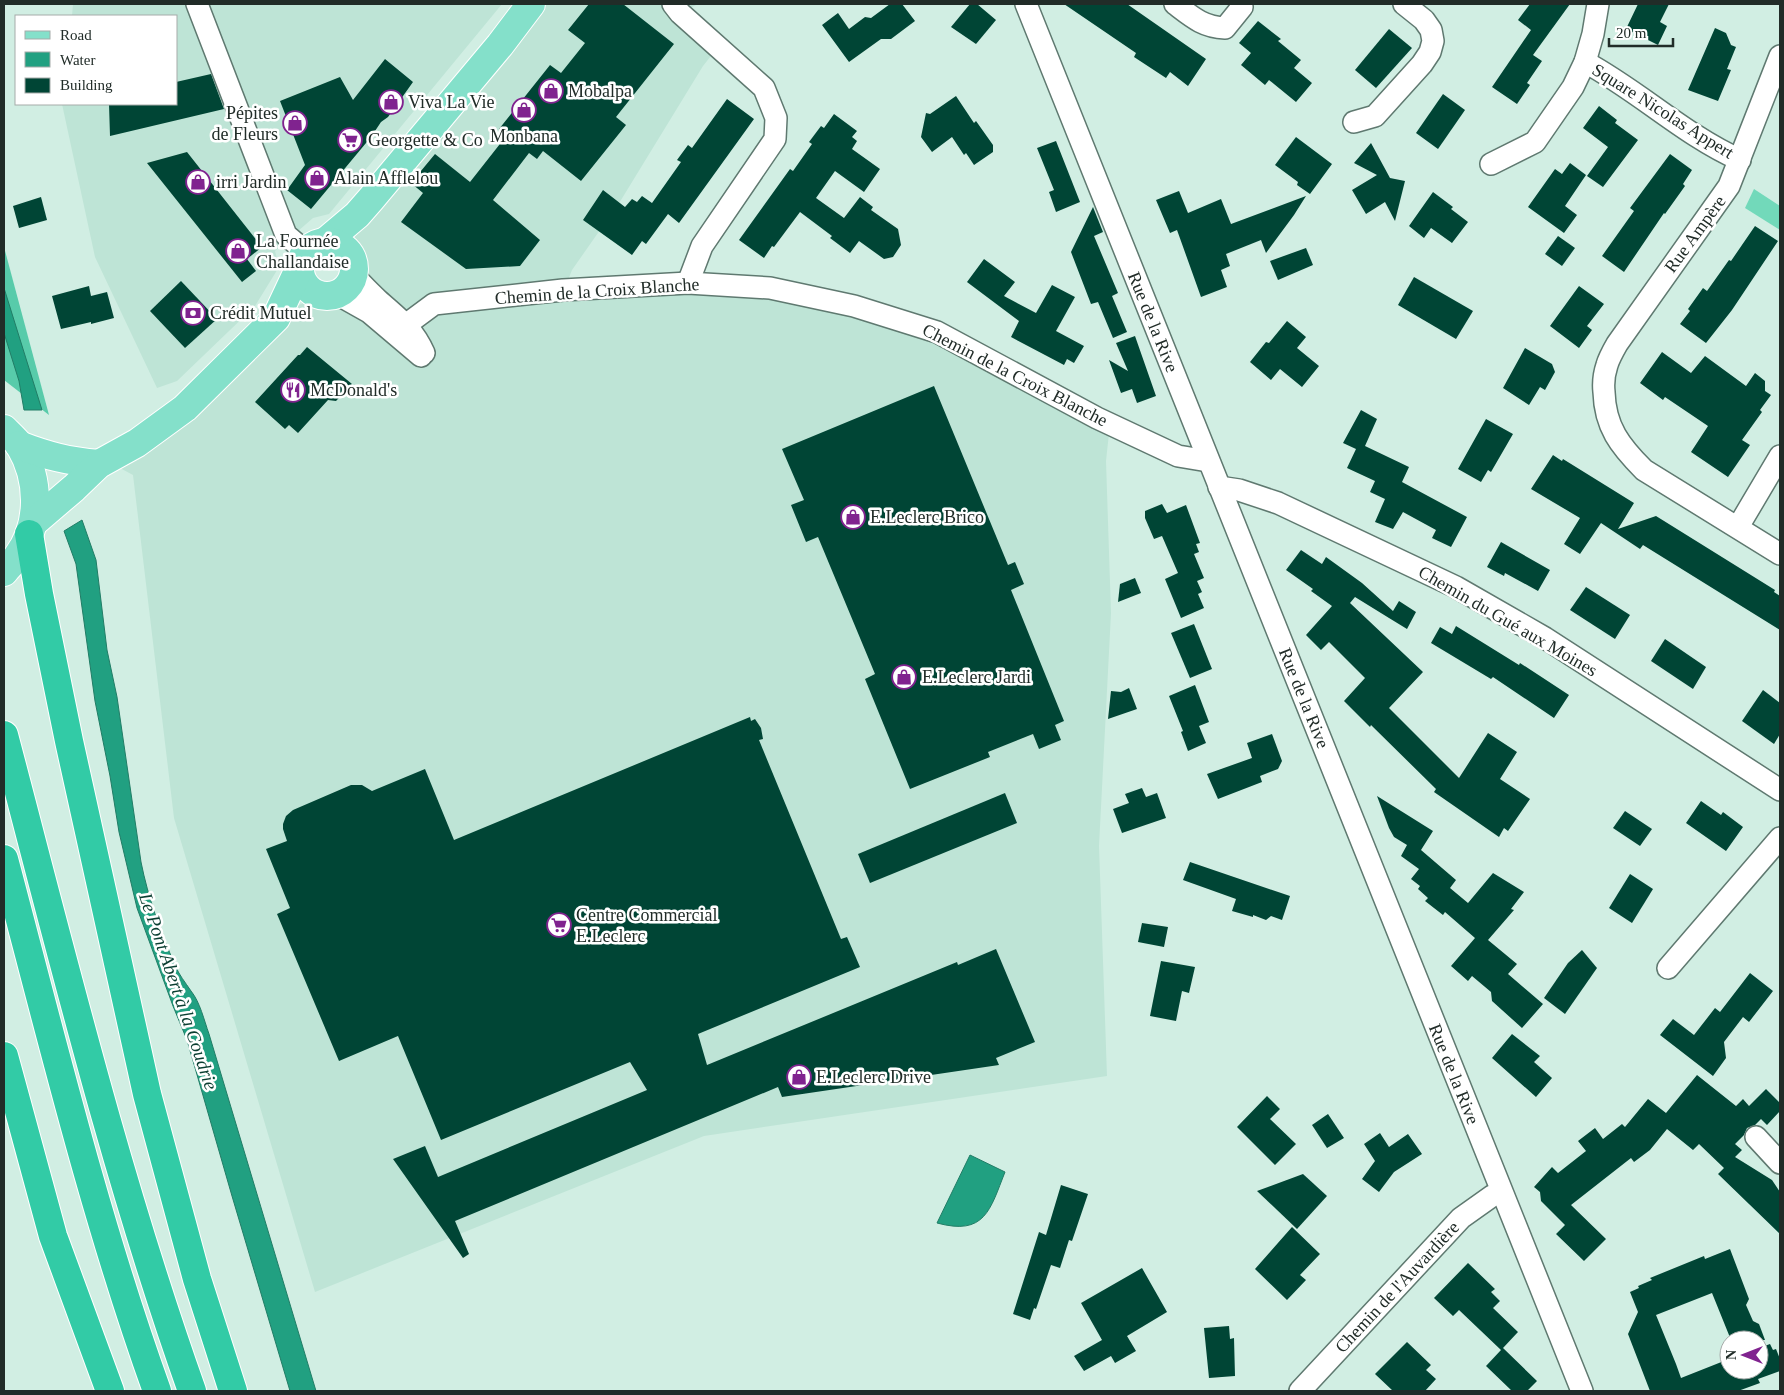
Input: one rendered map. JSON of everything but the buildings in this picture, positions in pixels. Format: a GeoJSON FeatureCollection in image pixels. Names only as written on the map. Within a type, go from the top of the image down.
{"type":"FeatureCollection","features":[{"type":"Feature","properties":{"kind":"highway"},"geometry":{"type":"LineString","coordinates":[[31,529],[39,594],[69,741],[147,1094],[197,1279],[233,1391]]}},
{"type":"Feature","properties":{"kind":"highway"},"geometry":{"type":"LineString","coordinates":[[4,735],[100,1095],[139,1228],[192,1391]]}},
{"type":"Feature","properties":{"kind":"highway"},"geometry":{"type":"LineString","coordinates":[[5,864],[115,1266],[157,1391]]}},
{"type":"Feature","properties":{"kind":"highway"},"geometry":{"type":"LineString","coordinates":[[4,1056],[53,1236],[110,1391]]}},
{"type":"Feature","properties":{"kind":"main road"},"geometry":{"type":"LineString","coordinates":[[278,315],[310,253],[357,215],[494,52],[531,4]]}},
{"type":"Feature","properties":{"kind":"main road"},"geometry":{"type":"LineString","coordinates":[[31,529],[98,464],[137,443],[185,408],[278,315],[341,281],[357,215]]}},
{"type":"Feature","properties":{"kind":"main road"},"geometry":{"type":"LineString","coordinates":[[331,242],[347,251],[341,281],[309,289],[300,273],[310,253],[331,242]]}},
{"type":"Feature","properties":{"kind":"main road"},"geometry":{"type":"LineString","coordinates":[[11,437],[42,454],[68,461],[98,464]]}},
{"type":"Feature","properties":{"kind":"main road"},"geometry":{"type":"LineString","coordinates":[[4,572],[18,556],[31,529],[36,496],[31,469],[11,437]]}},
{"type":"Feature","properties":{"kind":"street"},"geometry":{"type":"LineString","coordinates":[[197,4],[286,235],[310,253]]}},
{"type":"Feature","properties":{"kind":"street"},"geometry":{"type":"LineString","coordinates":[[673,4],[680,13],[764,88],[776,118],[775,139],[702,246],[688,283]]}},
{"type":"Feature","properties":{"kind":"street","name":"Rue de la Rive"},"geometry":{"type":"LineString","coordinates":[[1026,4],[1582,1391]]}},
{"type":"Feature","properties":{"kind":"street"},"geometry":{"type":"LineString","coordinates":[[1175,4],[1199,22],[1211,27],[1225,28],[1242,7],[1241,4]]}},
{"type":"Feature","properties":{"kind":"street"},"geometry":{"type":"LineString","coordinates":[[1354,122],[1375,116],[1422,64],[1430,52],[1433,41],[1431,30],[1424,20],[1404,4]]}},
{"type":"Feature","properties":{"kind":"street","name":"Square Nicolas Appert"},"geometry":{"type":"LineString","coordinates":[[1491,164],[1535,142],[1573,87],[1586,62],[1598,4]]}},
{"type":"Feature","properties":{"kind":"street","name":"Rue Ampère"},"geometry":{"type":"LineString","coordinates":[[1780,56],[1729,186],[1616,344],[1606,367],[1603,382],[1607,420],[1626,452],[1644,470],[1738,526],[1780,554]]}},
{"type":"Feature","properties":{"kind":"street","name":"Square Nicolas Appert"},"geometry":{"type":"LineString","coordinates":[[1586,62],[1607,73],[1716,149],[1740,160]]}},
{"type":"Feature","properties":{"kind":"street"},"geometry":{"type":"LineString","coordinates":[[341,281],[377,299],[407,324],[418,339],[422,354],[369,312],[341,281]]}},
{"type":"Feature","properties":{"kind":"street","name":"Chemin de la Croix Blanche"},"geometry":{"type":"LineString","coordinates":[[407,324],[434,304],[563,290],[688,283],[770,288],[854,306],[938,332],[1104,421],[1178,456],[1208,461]]}},
{"type":"Feature","properties":{"kind":"street"},"geometry":{"type":"LineString","coordinates":[[1738,526],[1780,456]]}},
{"type":"Feature","properties":{"kind":"street","name":"Chemin du Gué aux Moines"},"geometry":{"type":"LineString","coordinates":[[1219,487],[1239,490],[1278,503],[1456,587],[1546,638],[1780,790]]}},
{"type":"Feature","properties":{"kind":"street"},"geometry":{"type":"LineString","coordinates":[[1668,968],[1780,838]]}},
{"type":"Feature","properties":{"kind":"street"},"geometry":{"type":"LineString","coordinates":[[1756,1137],[1780,1163]]}},
{"type":"Feature","properties":{"kind":"street","name":"Chemin de l'Auvardière"},"geometry":{"type":"LineString","coordinates":[[1300,1391],[1461,1218],[1492,1196],[1501,1192]]}},
{"type":"Feature","properties":{"kind":"shaded area"},"geometry":{"type":"Polygon","coordinates":[[[73,4],[502,4],[329,214],[313,218],[275,251],[279,267],[255,306],[177,381],[157,388],[95,257],[62,105],[178,105],[178,15],[72,15],[73,4]]]}},
{"type":"Feature","properties":{"kind":"shaded area"},"geometry":{"type":"Polygon","coordinates":[[[532,4],[698,4],[680,13],[718,47],[703,66],[621,200],[572,270],[564,290],[688,283],[937,332],[1110,424],[1106,461],[1111,613],[1099,846],[1107,1076],[704,1136],[315,1292],[174,818],[133,475],[120,468],[99,464],[278,315],[320,295],[329,296],[343,291],[351,281],[354,268],[357,215],[532,4]]]}},
{"type":"Feature","properties":{"kind":"shaded area"},"geometry":{"type":"Polygon","coordinates":[[[1754,189],[1780,206],[1780,230],[1745,208],[1754,189]]]}},
{"type":"Feature","properties":{"kind":"shaded area"},"geometry":{"type":"Polygon","coordinates":[[[4,247],[49,415],[4,380],[4,247]]]}},
{"type":"Feature","properties":{"kind":"water"},"geometry":{"type":"Polygon","coordinates":[[[4,288],[42,410],[24,410],[19,381],[4,333],[4,288]]]}},
{"type":"Feature","properties":{"kind":"water","name":"Le Pont Abert à la Coudrie"},"geometry":{"type":"Polygon","coordinates":[[[82,520],[96,560],[107,650],[117,697],[141,862],[147,888],[159,927],[175,965],[197,1000],[209,1034],[316,1391],[290,1391],[187,1040],[137,908],[119,832],[95,701],[76,564],[64,531],[82,520]]]}},
{"type":"Feature","properties":{"kind":"water"},"geometry":{"type":"Polygon","coordinates":[[[970,1155],[1005,1172],[995,1198],[990,1208],[976,1223],[966,1226],[953,1226],[937,1223],[970,1155]]]}},
{"type":"Feature","properties":{"kind":"place","name":"Mobalpa"},"geometry":{"type":"Point","coordinates":[551,91]}},
{"type":"Feature","properties":{"kind":"place","name":"Viva La Vie"},"geometry":{"type":"Point","coordinates":[391,102]}},
{"type":"Feature","properties":{"kind":"place","name":"Monbana"},"geometry":{"type":"Point","coordinates":[524,110]}},
{"type":"Feature","properties":{"kind":"place","name":"Pépites de Fleurs"},"geometry":{"type":"Point","coordinates":[295,123]}},
{"type":"Feature","properties":{"kind":"place","name":"Georgette & Co"},"geometry":{"type":"Point","coordinates":[350,140]}},
{"type":"Feature","properties":{"kind":"place","name":"Alain Afflelou"},"geometry":{"type":"Point","coordinates":[317,178]}},
{"type":"Feature","properties":{"kind":"place","name":"irri Jardin"},"geometry":{"type":"Point","coordinates":[198,182]}},
{"type":"Feature","properties":{"kind":"place","name":"La Fournée Challandaise"},"geometry":{"type":"Point","coordinates":[238,251]}},
{"type":"Feature","properties":{"kind":"place","name":"Crédit Mutuel"},"geometry":{"type":"Point","coordinates":[193,313]}},
{"type":"Feature","properties":{"kind":"place","name":"McDonald's"},"geometry":{"type":"Point","coordinates":[293,390]}},
{"type":"Feature","properties":{"kind":"place","name":"E.Leclerc Brico"},"geometry":{"type":"Point","coordinates":[853,517]}},
{"type":"Feature","properties":{"kind":"place","name":"E.Leclerc Jardi"},"geometry":{"type":"Point","coordinates":[904,677]}},
{"type":"Feature","properties":{"kind":"place","name":"Centre Commercial E.Leclerc"},"geometry":{"type":"Point","coordinates":[559,925]}},
{"type":"Feature","properties":{"kind":"place","name":"E.Leclerc Drive"},"geometry":{"type":"Point","coordinates":[799,1077]}}]}
